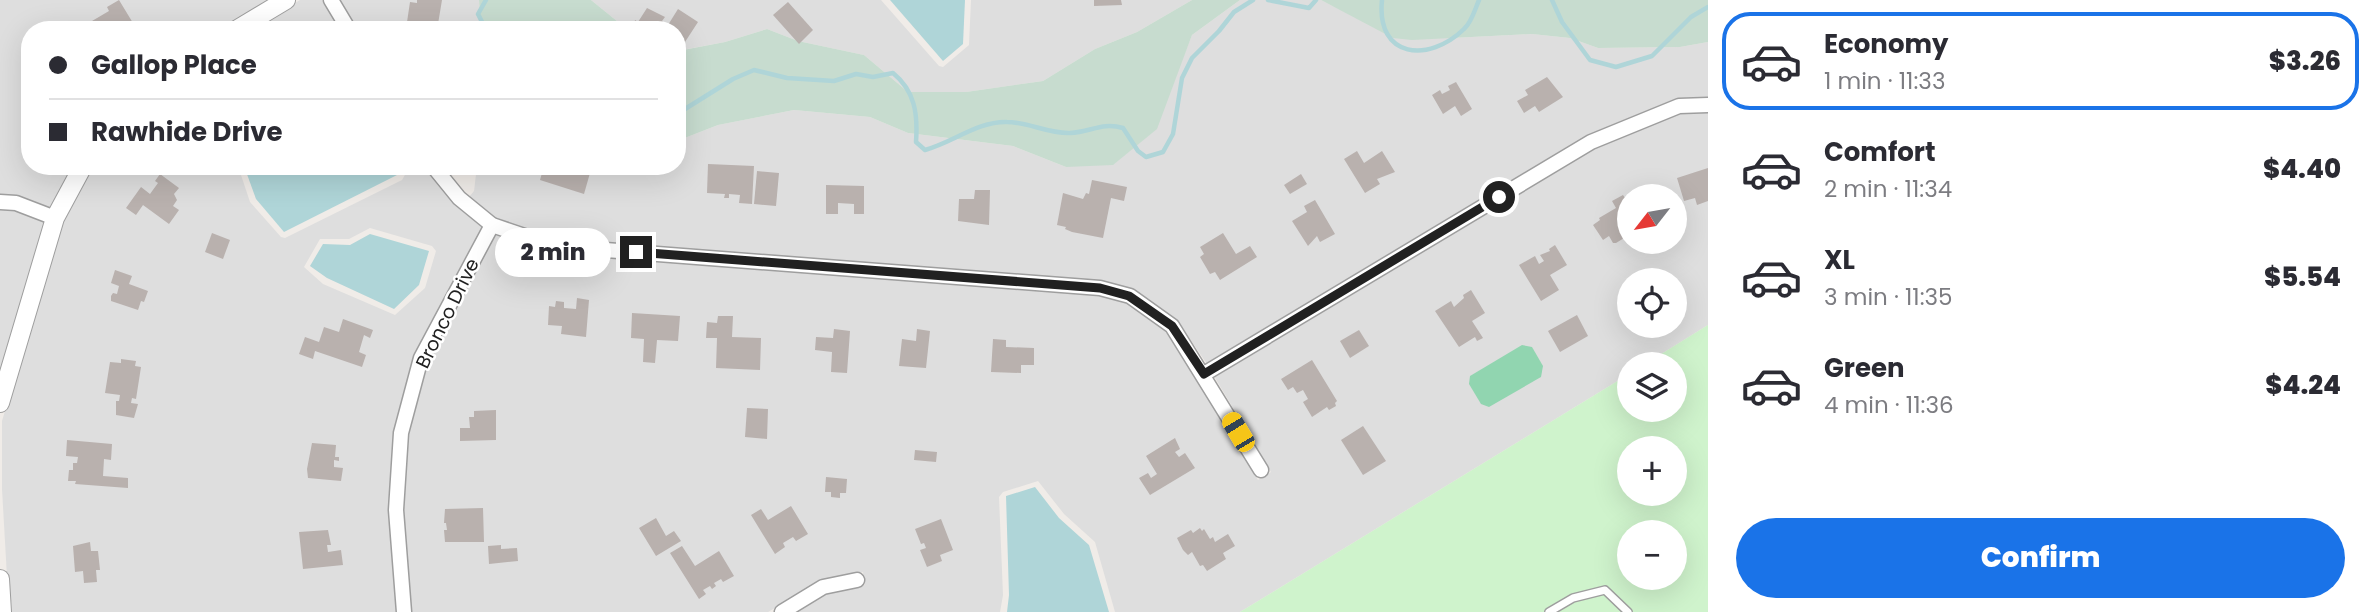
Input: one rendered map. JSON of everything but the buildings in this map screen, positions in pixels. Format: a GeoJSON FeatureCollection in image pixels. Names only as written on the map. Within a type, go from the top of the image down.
{"type":"FeatureCollection","features":[{"type":"Feature","properties":{"kind":"street"},"geometry":{"type":"LineString","coordinates":[[251,21],[286,0]]}},
{"type":"Feature","properties":{"kind":"street"},"geometry":{"type":"LineString","coordinates":[[331,0],[344,21]]}},
{"type":"Feature","properties":{"kind":"street"},"geometry":{"type":"LineString","coordinates":[[1204,374],[1591,142],[1679,106],[1708,105]]}},
{"type":"Feature","properties":{"kind":"street"},"geometry":{"type":"LineString","coordinates":[[0,403],[55,218],[78,175]]}},
{"type":"Feature","properties":{"kind":"street"},"geometry":{"type":"LineString","coordinates":[[440,175],[459,198],[492,225],[554,246],[1100,288],[1129,296],[1172,326],[1261,470]]}},
{"type":"Feature","properties":{"kind":"street"},"geometry":{"type":"LineString","coordinates":[[0,202],[16,202],[55,218]]}},
{"type":"Feature","properties":{"kind":"street","name":"Bronco Drive"},"geometry":{"type":"LineString","coordinates":[[404,612],[396,510],[401,433],[421,358],[492,225]]}},
{"type":"Feature","properties":{"kind":"street"},"geometry":{"type":"LineString","coordinates":[[0,579],[2,612]]}},
{"type":"Feature","properties":{"kind":"street"},"geometry":{"type":"LineString","coordinates":[[782,612],[824,587],[857,580]]}},
{"type":"Feature","properties":{"kind":"lane"},"geometry":{"type":"LineString","coordinates":[[1549,612],[1573,598],[1605,590],[1628,612]]}},
{"type":"Feature","properties":{"kind":"shaded area"},"geometry":{"type":"Polygon","coordinates":[[[0,0],[273,0],[238,21],[21,21],[21,175],[70,175],[52,209],[17,196],[0,194],[0,0]]]}},
{"type":"Feature","properties":{"kind":"shaded area"},"geometry":{"type":"Polygon","coordinates":[[[300,0],[322,0],[335,21],[265,21],[300,0]]]}},
{"type":"Feature","properties":{"kind":"shaded area"},"geometry":{"type":"Polygon","coordinates":[[[340,0],[479,0],[480,21],[353,21],[340,0]]]}},
{"type":"Feature","properties":{"kind":"shaded area"},"geometry":{"type":"Polygon","coordinates":[[[591,0],[881,0],[939,66],[943,67],[969,45],[971,0],[1192,0],[1137,32],[1095,49],[1043,81],[966,92],[908,92],[864,55],[798,41],[767,29],[725,42],[686,49],[686,21],[617,21],[591,0]]]}},
{"type":"Feature","properties":{"kind":"shaded area"},"geometry":{"type":"Polygon","coordinates":[[[1240,0],[1321,0],[1333,6],[1451,38],[1532,34],[1570,38],[1598,48],[1680,47],[1708,42],[1708,98],[1679,99],[1588,136],[1207,364],[1177,320],[1134,290],[1103,281],[556,239],[496,219],[469,197],[474,191],[476,175],[686,175],[686,137],[718,125],[794,110],[870,117],[908,133],[1013,146],[1066,167],[1180,65],[1192,35],[1240,0]]]}},
{"type":"Feature","properties":{"kind":"shaded area"},"geometry":{"type":"Polygon","coordinates":[[[1708,112],[1708,325],[1664,352],[1617,352],[1617,381],[1240,612],[1115,612],[1095,542],[1064,514],[1038,481],[1003,492],[999,497],[1003,595],[1000,612],[795,612],[826,594],[865,585],[863,572],[820,582],[768,612],[411,612],[403,509],[409,434],[428,360],[495,234],[553,253],[1098,295],[1126,303],[1167,331],[1258,480],[1271,472],[1214,376],[1594,148],[1680,113],[1708,112]]]}},
{"type":"Feature","properties":{"kind":"shaded area"},"geometry":{"type":"Polygon","coordinates":[[[86,175],[241,175],[250,202],[281,237],[285,238],[402,180],[405,175],[430,175],[453,203],[482,227],[414,356],[394,433],[388,511],[396,612],[9,612],[2,489],[2,421],[62,220],[86,175]],[[370,228],[349,239],[320,239],[304,267],[323,284],[395,315],[425,288],[436,251],[432,246],[370,228]]]}},
{"type":"Feature","properties":{"kind":"shaded area"},"geometry":{"type":"Polygon","coordinates":[[[0,209],[13,210],[46,223],[0,377],[0,209]]]}},
{"type":"Feature","properties":{"kind":"green space"},"geometry":{"type":"Polygon","coordinates":[[[479,0],[591,0],[617,21],[480,21],[479,0]]]}},
{"type":"Feature","properties":{"kind":"green space"},"geometry":{"type":"Polygon","coordinates":[[[1192,0],[1240,0],[1192,35],[1157,129],[1113,165],[1066,167],[1013,146],[908,133],[870,117],[794,110],[718,125],[686,137],[686,49],[725,42],[767,29],[798,41],[864,55],[908,92],[966,92],[1043,81],[1095,49],[1137,32],[1192,0]]]}},
{"type":"Feature","properties":{"kind":"green space"},"geometry":{"type":"Polygon","coordinates":[[[1321,0],[1708,0],[1708,42],[1680,47],[1598,48],[1570,38],[1532,34],[1412,40],[1393,38],[1321,0]]]}},
{"type":"Feature","properties":{"kind":"green space"},"geometry":{"type":"Polygon","coordinates":[[[1708,325],[1708,612],[1240,612],[1617,381],[1617,422],[1687,422],[1687,352],[1664,352],[1708,325]]]}},
{"type":"Feature","properties":{"kind":"green space"},"geometry":{"type":"Polygon","coordinates":[[[1522,345],[1532,347],[1543,366],[1541,377],[1489,407],[1481,404],[1469,384],[1470,376],[1522,345]]]}},
{"type":"Feature","properties":{"kind":"water"},"geometry":{"type":"Polygon","coordinates":[[[890,0],[965,0],[963,44],[943,61],[890,0]]]}},
{"type":"Feature","properties":{"kind":"water"},"geometry":{"type":"Polygon","coordinates":[[[247,175],[397,175],[284,232],[256,199],[247,175]]]}},
{"type":"Feature","properties":{"kind":"water"},"geometry":{"type":"Polygon","coordinates":[[[370,234],[429,251],[419,285],[394,309],[327,278],[310,266],[323,244],[350,245],[370,234]]]}},
{"type":"Feature","properties":{"kind":"water"},"geometry":{"type":"Polygon","coordinates":[[[1035,487],[1059,518],[1089,545],[1109,612],[1007,612],[1009,595],[1006,496],[1035,487]]]}},
{"type":"Feature","properties":{"kind":"waterway"},"geometry":{"type":"LineString","coordinates":[[482,21],[478,14],[486,0]]}},
{"type":"Feature","properties":{"kind":"waterway"},"geometry":{"type":"LineString","coordinates":[[686,108],[733,79],[754,70],[787,78],[834,81],[856,74],[873,77],[893,73],[906,87],[914,104],[916,142],[925,150],[986,125],[1007,122],[1062,133],[1116,126],[1123,128],[1138,151],[1146,157],[1163,152],[1173,134],[1182,78],[1192,58],[1234,12],[1253,0]]}},
{"type":"Feature","properties":{"kind":"waterway"},"geometry":{"type":"LineString","coordinates":[[1268,0],[1309,8],[1316,0]]}},
{"type":"Feature","properties":{"kind":"waterway"},"geometry":{"type":"LineString","coordinates":[[1382,0],[1382,20],[1387,34],[1396,44],[1421,50],[1436,47],[1464,29],[1479,0]]}},
{"type":"Feature","properties":{"kind":"waterway"},"geometry":{"type":"LineString","coordinates":[[1552,0],[1562,22],[1590,60],[1616,67],[1652,56],[1691,17],[1708,7]]}},
{"type":"Feature","properties":{"kind":"route"},"geometry":{"type":"LineString","coordinates":[[636,252],[1100,288],[1129,296],[1172,326],[1204,374],[1499,197]]}}]}
